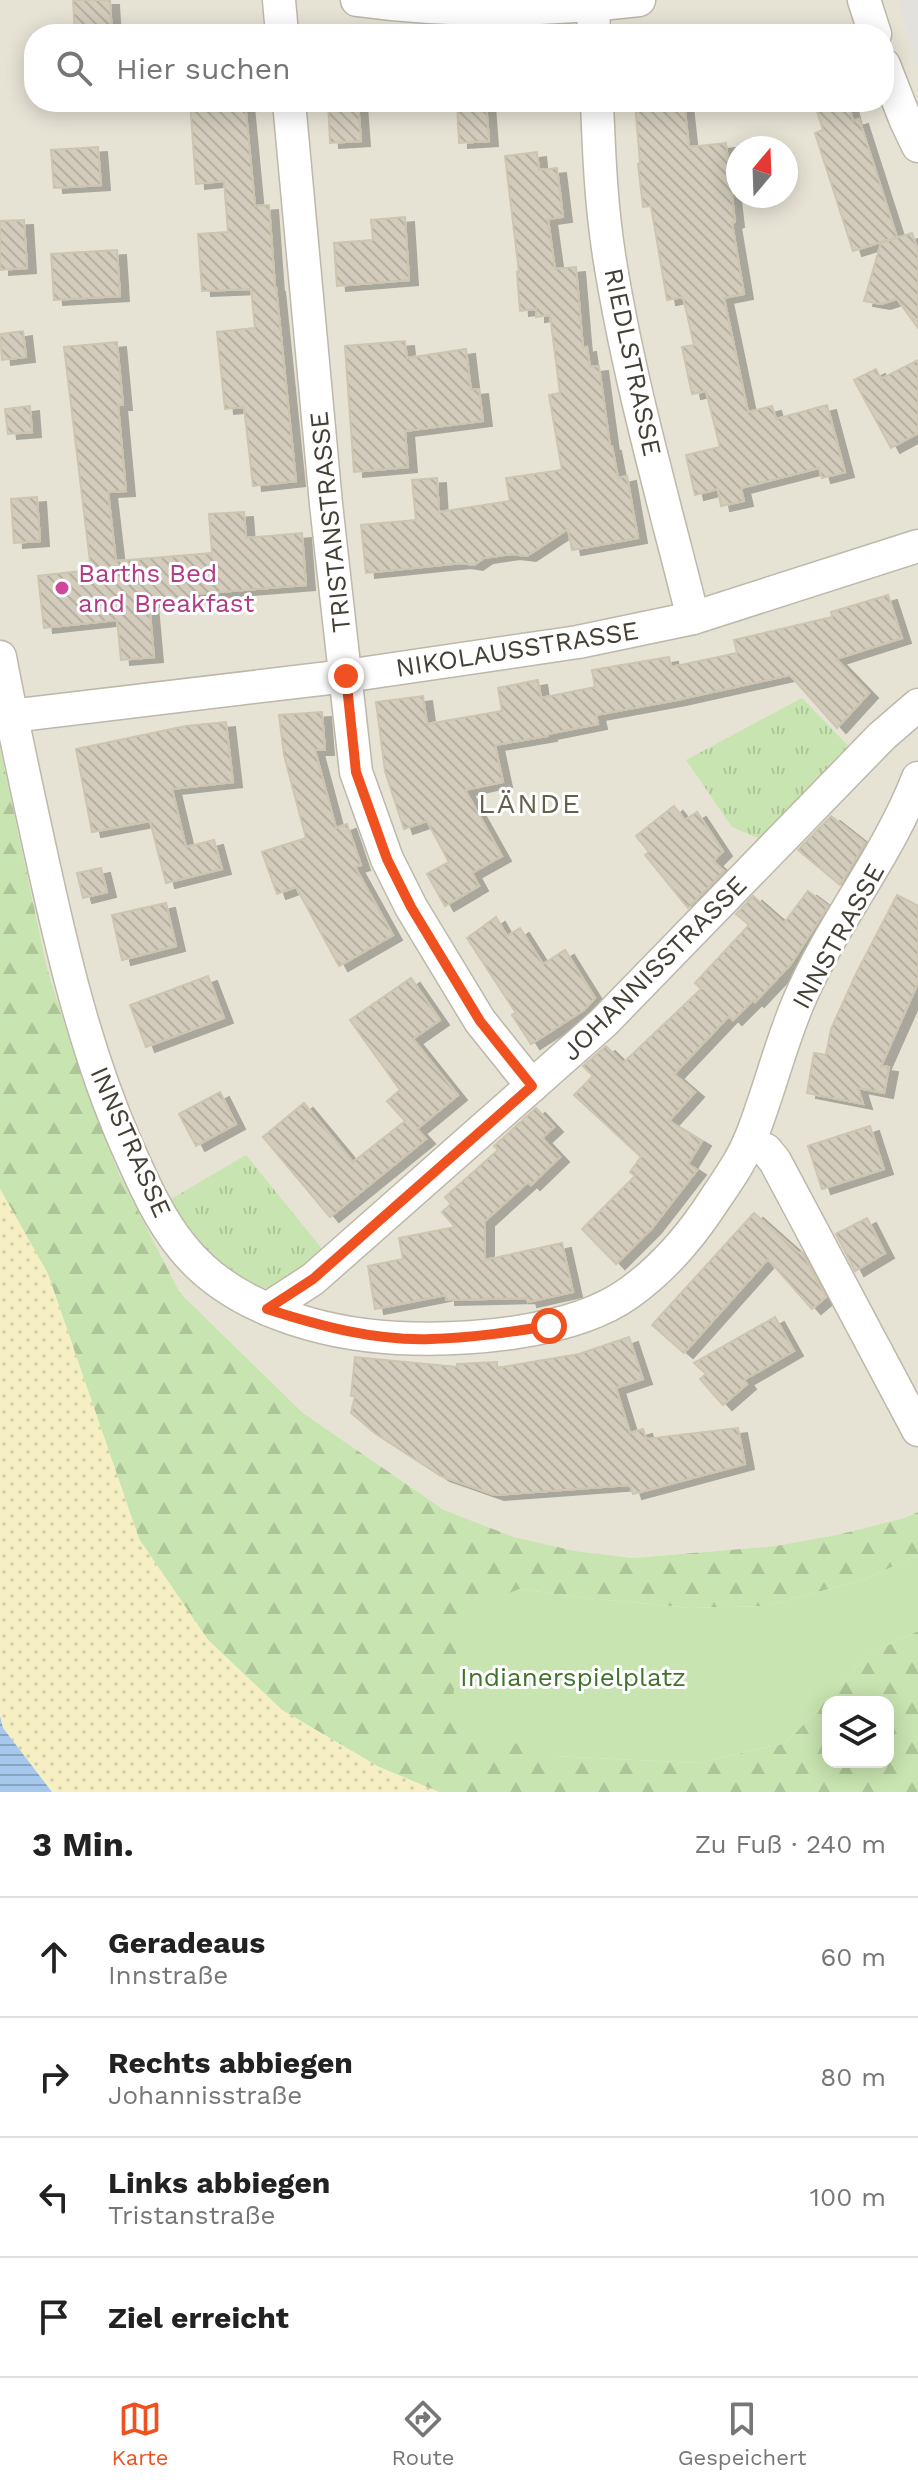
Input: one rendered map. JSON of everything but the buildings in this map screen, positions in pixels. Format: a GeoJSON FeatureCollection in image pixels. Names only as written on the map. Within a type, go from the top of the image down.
{"type":"FeatureCollection","features":[{"type":"Feature","properties":{"kind":"street"},"geometry":{"type":"LineString","coordinates":[[279,0],[281,24]]}},
{"type":"Feature","properties":{"kind":"street"},"geometry":{"type":"LineString","coordinates":[[357,0],[593,20],[639,0]]}},
{"type":"Feature","properties":{"kind":"street"},"geometry":{"type":"LineString","coordinates":[[864,0],[872,24]]}},
{"type":"Feature","properties":{"kind":"street"},"geometry":{"type":"LineString","coordinates":[[894,93],[918,146]]}},
{"type":"Feature","properties":{"kind":"street","name":"TRISTANSTRASSE"},"geometry":{"type":"LineString","coordinates":[[290,112],[326,504],[356,772],[387,859],[411,907],[480,1021],[532,1086]]}},
{"type":"Feature","properties":{"kind":"street","name":"RIEDLSTRASSE"},"geometry":{"type":"LineString","coordinates":[[597,112],[600,175],[609,253],[627,350],[693,618]]}},
{"type":"Feature","properties":{"kind":"street","name":"NIKOLAUSSTRASSE"},"geometry":{"type":"LineString","coordinates":[[11,716],[346,676],[578,642],[693,618],[918,546]]}},
{"type":"Feature","properties":{"kind":"street","name":"INNSTRASSE"},"geometry":{"type":"LineString","coordinates":[[0,657],[74,997],[104,1094],[145,1187],[182,1247],[204,1271],[267,1309],[345,1331],[385,1337],[429,1339],[549,1326],[589,1314],[626,1295],[669,1258],[702,1219],[734,1171],[749,1142],[798,1003],[836,928],[876,866],[918,778]]}},
{"type":"Feature","properties":{"kind":"street","name":"JOHANNISSTRASSE"},"geometry":{"type":"LineString","coordinates":[[267,1309],[313,1279],[603,1023],[882,736],[918,705]]}},
{"type":"Feature","properties":{"kind":"street"},"geometry":{"type":"LineString","coordinates":[[749,1142],[766,1150],[775,1161],[918,1430]]}},
{"type":"Feature","properties":{"kind":"shaded area"},"geometry":{"type":"Polygon","coordinates":[[[0,0],[918,0],[918,1512],[841,1534],[776,1546],[633,1558],[575,1551],[514,1537],[444,1510],[303,1413],[180,1293],[119,1174],[72,1047],[47,968],[0,747],[0,0]]]}},
{"type":"Feature","properties":{"kind":"shaded area"},"geometry":{"type":"Polygon","coordinates":[[[918,0],[918,70],[899,2],[918,0]]]}},
{"type":"Feature","properties":{"kind":"green space"},"geometry":{"type":"Polygon","coordinates":[[[802,698],[849,747],[765,841],[732,827],[686,760],[802,698]]]}},
{"type":"Feature","properties":{"kind":"green space"},"geometry":{"type":"Polygon","coordinates":[[[0,747],[47,968],[72,1047],[119,1174],[180,1293],[303,1413],[444,1510],[514,1537],[575,1551],[633,1558],[776,1546],[841,1534],[918,1512],[918,1555],[866,1579],[766,1606],[691,1608],[519,1589],[554,1756],[698,1763],[786,1743],[822,1704],[822,1768],[894,1768],[894,1696],[830,1696],[869,1654],[918,1631],[918,1792],[439,1792],[379,1767],[282,1710],[208,1640],[139,1539],[48,1274],[0,1189],[0,747]]]}},
{"type":"Feature","properties":{"kind":"green space"},"geometry":{"type":"Polygon","coordinates":[[[246,1155],[327,1255],[280,1286],[265,1288],[232,1273],[200,1245],[166,1202],[246,1155]]]}},
{"type":"Feature","properties":{"kind":"green space","name":"Indianerspielplatz"},"geometry":{"type":"Polygon","coordinates":[[[918,1555],[918,1631],[869,1654],[830,1696],[822,1696],[822,1704],[786,1743],[698,1763],[554,1756],[474,1730],[453,1702],[457,1645],[473,1608],[519,1589],[691,1608],[766,1606],[866,1579],[918,1555]]]}},
{"type":"Feature","properties":{"kind":"sand"},"geometry":{"type":"Polygon","coordinates":[[[0,1189],[48,1274],[139,1539],[208,1640],[282,1710],[379,1767],[439,1792],[52,1792],[3,1728],[0,1716],[0,1189]]]}},
{"type":"Feature","properties":{"kind":"water"},"geometry":{"type":"Polygon","coordinates":[[[0,1716],[3,1728],[52,1792],[0,1792],[0,1716]]]}},
{"type":"Feature","properties":{"kind":"place","name":"Barths Bed and Breakfast"},"geometry":{"type":"Point","coordinates":[62,588]}},
{"type":"Feature","properties":{"kind":"district","name":"LÄNDE"},"geometry":{"type":"Point","coordinates":[530,803]}},
{"type":"Feature","properties":{"kind":"route"},"geometry":{"type":"LineString","coordinates":[[346,676],[356,772],[387,859],[411,907],[480,1021],[532,1086],[313,1279],[267,1309],[345,1331],[385,1337],[429,1339],[549,1326]]}}]}
